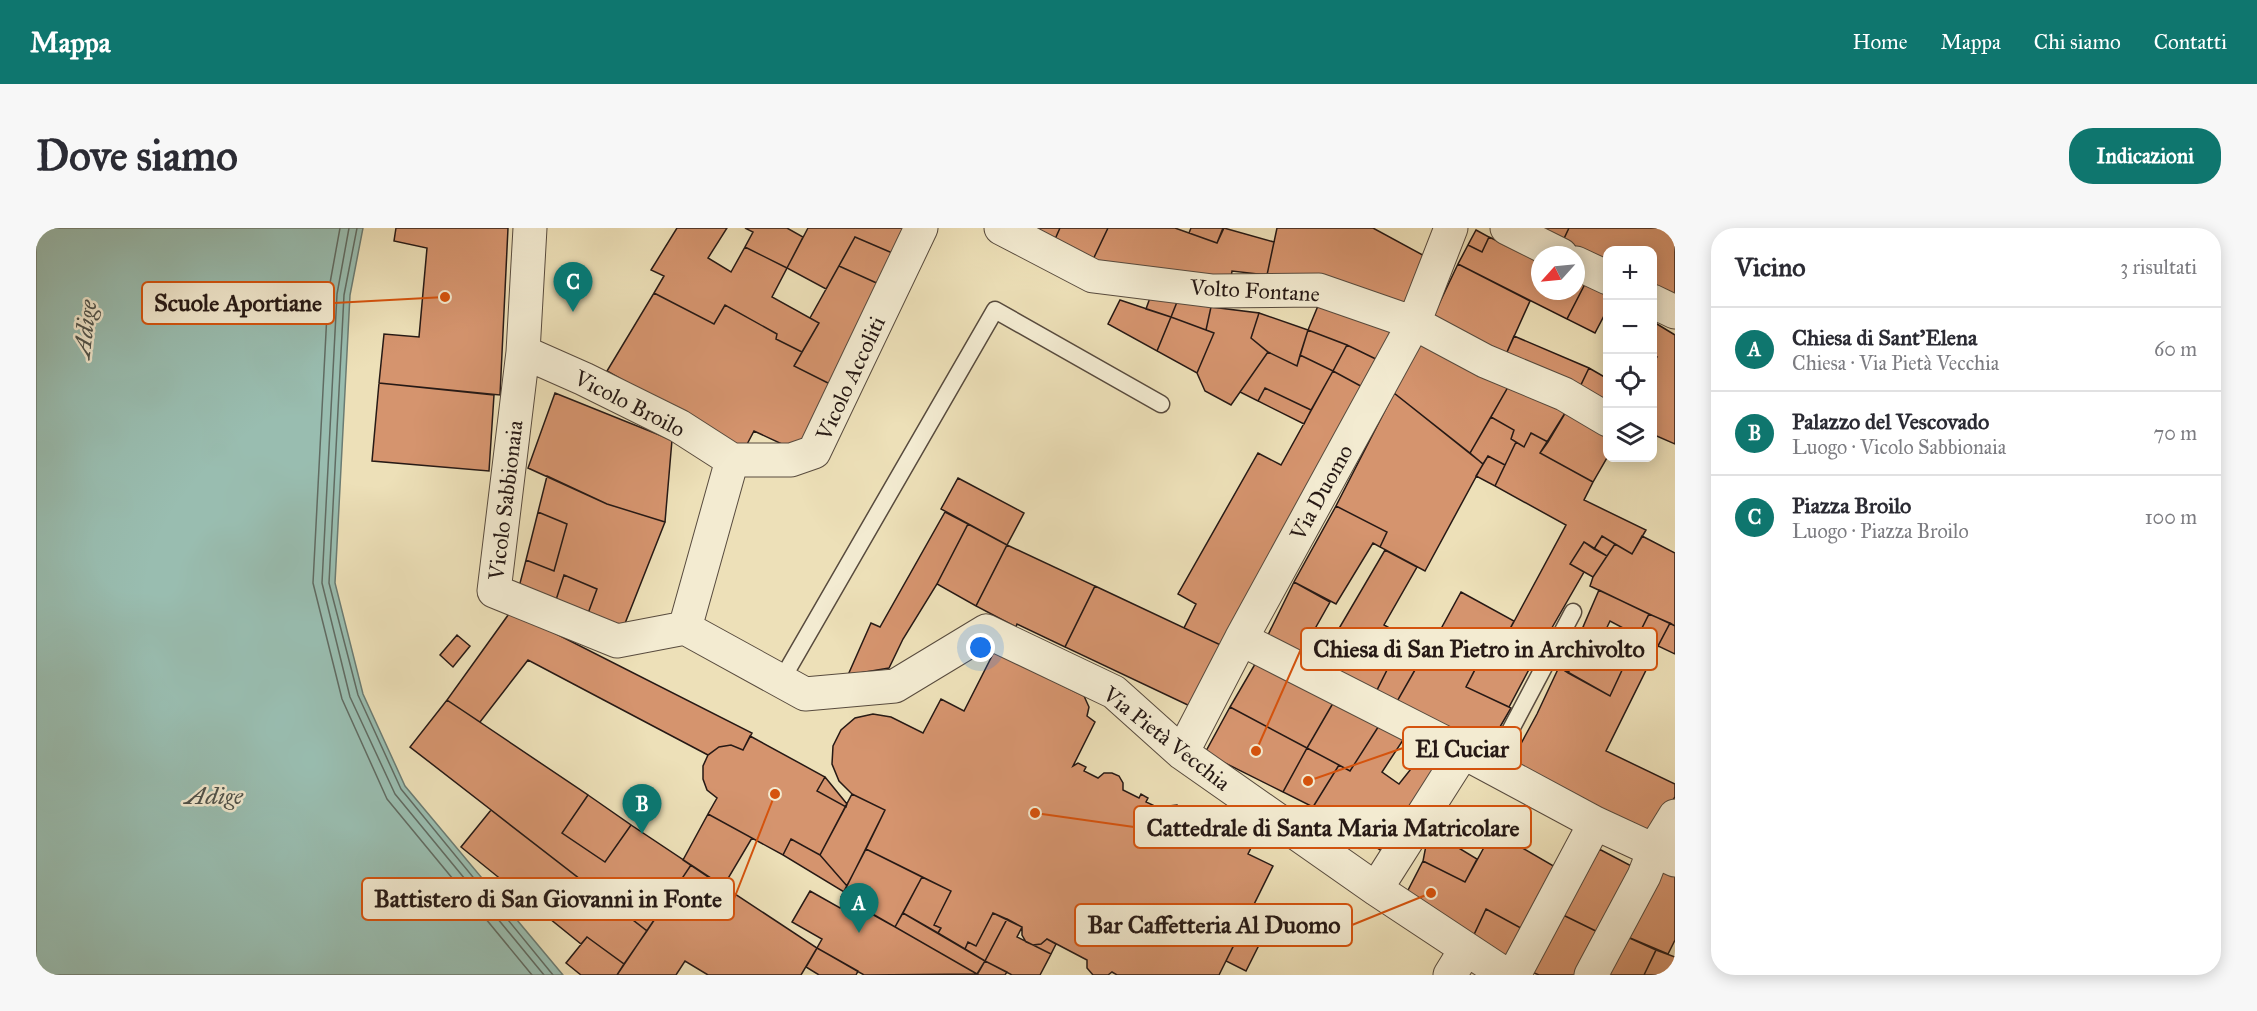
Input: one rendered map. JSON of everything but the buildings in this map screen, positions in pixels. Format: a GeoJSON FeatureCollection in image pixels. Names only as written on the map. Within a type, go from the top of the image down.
{"type":"FeatureCollection","features":[{"type":"Feature","properties":{"kind":"street"},"geometry":{"type":"LineString","coordinates":[[523,352],[530,228]]}},
{"type":"Feature","properties":{"kind":"street","name":"Vicolo Accoliti"},"geometry":{"type":"LineString","coordinates":[[732,460],[791,460],[814,452],[921,228]]}},
{"type":"Feature","properties":{"kind":"street","name":"Volto Fontane"},"geometry":{"type":"LineString","coordinates":[[1001,228],[1093,276],[1213,291],[1319,290],[1414,323],[1485,361],[1564,394],[1603,417]]}},
{"type":"Feature","properties":{"kind":"street","name":"Via Duomo"},"geometry":{"type":"LineString","coordinates":[[1182,753],[1241,639],[1414,323],[1451,228]]}},
{"type":"Feature","properties":{"kind":"street"},"geometry":{"type":"LineString","coordinates":[[1507,228],[1543,246]]}},
{"type":"Feature","properties":{"kind":"street"},"geometry":{"type":"LineString","coordinates":[[1585,267],[1603,276]]}},
{"type":"Feature","properties":{"kind":"street"},"geometry":{"type":"LineString","coordinates":[[1657,303],[1675,312]]}},
{"type":"Feature","properties":{"kind":"street","name":"Vicolo Broilo"},"geometry":{"type":"LineString","coordinates":[[523,352],[679,426],[732,460]]}},
{"type":"Feature","properties":{"kind":"street","name":"Vicolo Sabbionaia"},"geometry":{"type":"LineString","coordinates":[[523,352],[494,591],[617,641],[685,628]]}},
{"type":"Feature","properties":{"kind":"street"},"geometry":{"type":"LineString","coordinates":[[685,628],[732,460]]}},
{"type":"Feature","properties":{"kind":"street","name":"Via Pietà Vecchia"},"geometry":{"type":"LineString","coordinates":[[685,628],[805,694],[895,686],[987,632],[1114,692],[1182,753],[1376,889],[1458,962],[1506,975]]}},
{"type":"Feature","properties":{"kind":"street"},"geometry":{"type":"LineString","coordinates":[[1241,639],[1477,760],[1595,824],[1665,855]]}},
{"type":"Feature","properties":{"kind":"street"},"geometry":{"type":"LineString","coordinates":[[1376,889],[1477,760]]}},
{"type":"Feature","properties":{"kind":"street"},"geometry":{"type":"LineString","coordinates":[[1590,975],[1644,876],[1665,855],[1675,816]]}},
{"type":"Feature","properties":{"kind":"street"},"geometry":{"type":"LineString","coordinates":[[1514,975],[1595,824]]}},
{"type":"Feature","properties":{"kind":"lane"},"geometry":{"type":"LineString","coordinates":[[781,681],[995,310],[1161,404]]}},
{"type":"Feature","properties":{"kind":"lane"},"geometry":{"type":"LineString","coordinates":[[1477,760],[1574,612]]}},
{"type":"Feature","properties":{"kind":"water","name":"Adige"},"geometry":{"type":"Polygon","coordinates":[[[36,228],[363,228],[350,295],[335,583],[363,694],[405,786],[563,975],[36,975],[36,228]]]}},
{"type":"Feature","properties":{"kind":"place","name":"Scuole Aportiane"},"geometry":{"type":"Point","coordinates":[445,297]}},
{"type":"Feature","properties":{"kind":"place","name":"Piazza Broilo"},"geometry":{"type":"Point","coordinates":[573,312]}},
{"type":"Feature","properties":{"kind":"place","name":"Chiesa di San Pietro in Archivolto"},"geometry":{"type":"Point","coordinates":[1256,751]}},
{"type":"Feature","properties":{"kind":"place","name":"El Cuciar"},"geometry":{"type":"Point","coordinates":[1308,781]}},
{"type":"Feature","properties":{"kind":"place","name":"Battistero di San Giovanni in Fonte"},"geometry":{"type":"Point","coordinates":[775,794]}},
{"type":"Feature","properties":{"kind":"place","name":"Cattedrale di Santa Maria Matricolare"},"geometry":{"type":"Point","coordinates":[1035,813]}},
{"type":"Feature","properties":{"kind":"place","name":"Palazzo del Vescovado"},"geometry":{"type":"Point","coordinates":[642,834]}},
{"type":"Feature","properties":{"kind":"place","name":"Bar Caffetteria Al Duomo"},"geometry":{"type":"Point","coordinates":[1431,893]}},
{"type":"Feature","properties":{"kind":"place","name":"Chiesa di Sant'Elena"},"geometry":{"type":"Point","coordinates":[859,933]}}]}
